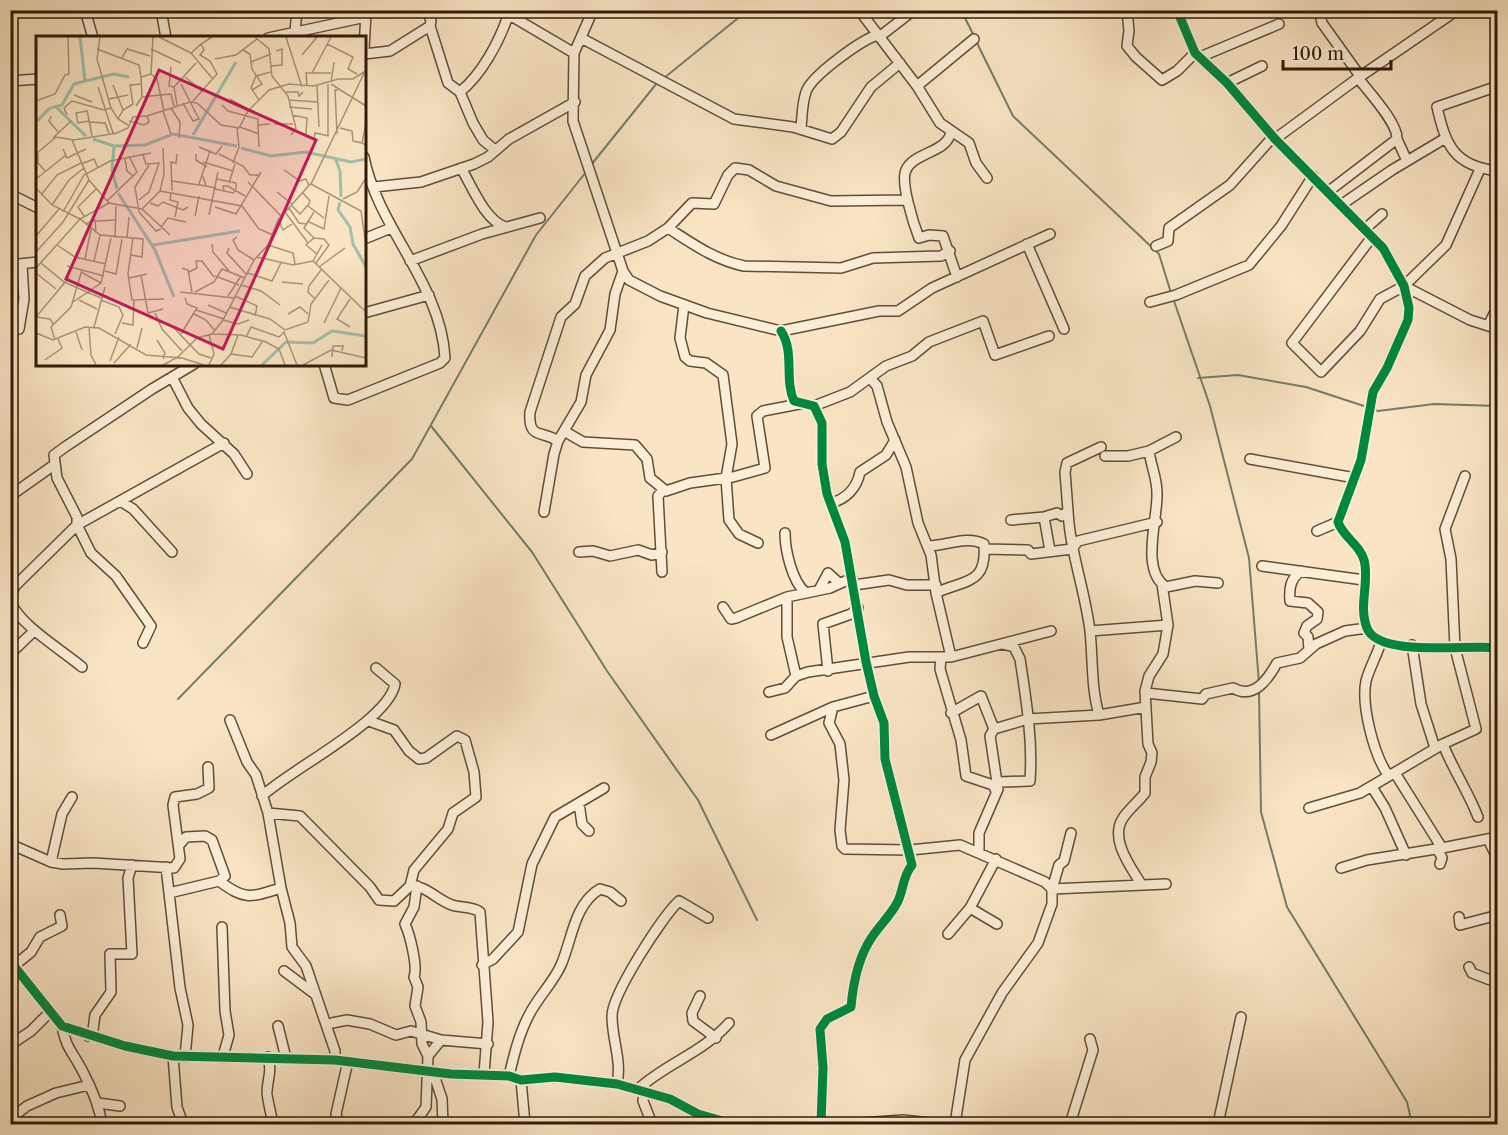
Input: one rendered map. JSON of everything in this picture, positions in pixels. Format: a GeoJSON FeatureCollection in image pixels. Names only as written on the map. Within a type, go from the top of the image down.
{"type":"FeatureCollection","features":[{"type":"Feature","properties":{"kind":"street"},"geometry":{"type":"LineString","coordinates":[[84,10],[92,36]]}},
{"type":"Feature","properties":{"kind":"street"},"geometry":{"type":"LineString","coordinates":[[161,10],[166,36]]}},
{"type":"Feature","properties":{"kind":"street"},"geometry":{"type":"LineString","coordinates":[[295,32],[297,10]]}},
{"type":"Feature","properties":{"kind":"street"},"geometry":{"type":"LineString","coordinates":[[427,10],[448,83],[460,92],[472,123],[483,140],[495,150]]}},
{"type":"Feature","properties":{"kind":"street"},"geometry":{"type":"LineString","coordinates":[[593,10],[574,53],[573,121],[623,271],[630,280],[660,296],[781,332],[879,311],[898,311],[932,288],[1050,234]]}},
{"type":"Feature","properties":{"kind":"street"},"geometry":{"type":"LineString","coordinates":[[859,10],[917,86],[940,123],[969,143],[976,163],[987,178]]}},
{"type":"Feature","properties":{"kind":"street"},"geometry":{"type":"LineString","coordinates":[[801,129],[806,93],[811,82],[864,40],[878,36],[914,10]]}},
{"type":"Feature","properties":{"kind":"street"},"geometry":{"type":"LineString","coordinates":[[1127,10],[1130,31],[1127,46],[1162,80],[1198,55],[1279,24]]}},
{"type":"Feature","properties":{"kind":"street"},"geometry":{"type":"LineString","coordinates":[[1177,10],[1198,55],[1227,83],[1274,138],[1383,248],[1404,286],[1409,308],[1408,320],[1387,368],[1373,392],[1362,460],[1338,522],[1341,532],[1365,561],[1367,628],[1373,639],[1381,642],[1432,649],[1497,648]]}},
{"type":"Feature","properties":{"kind":"street"},"geometry":{"type":"LineString","coordinates":[[1319,10],[1323,23],[1392,123],[1407,161]]}},
{"type":"Feature","properties":{"kind":"street"},"geometry":{"type":"LineString","coordinates":[[1156,246],[1168,241],[1168,228],[1230,185],[1274,138],[1450,15],[1451,10]]}},
{"type":"Feature","properties":{"kind":"street"},"geometry":{"type":"LineString","coordinates":[[460,92],[479,72],[501,35],[505,13],[574,53]]}},
{"type":"Feature","properties":{"kind":"street"},"geometry":{"type":"LineString","coordinates":[[277,36],[366,14],[365,36]]}},
{"type":"Feature","properties":{"kind":"street"},"geometry":{"type":"LineString","coordinates":[[366,54],[390,51],[430,26]]}},
{"type":"Feature","properties":{"kind":"street"},"geometry":{"type":"LineString","coordinates":[[581,38],[734,119],[801,129],[832,140],[836,138],[871,87],[900,63]]}},
{"type":"Feature","properties":{"kind":"street"},"geometry":{"type":"LineString","coordinates":[[917,86],[974,39]]}},
{"type":"Feature","properties":{"kind":"street"},"geometry":{"type":"LineString","coordinates":[[1227,83],[1262,66]]}},
{"type":"Feature","properties":{"kind":"street"},"geometry":{"type":"LineString","coordinates":[[10,81],[36,79]]}},
{"type":"Feature","properties":{"kind":"street"},"geometry":{"type":"LineString","coordinates":[[1497,86],[1437,107],[1444,139],[1458,156],[1480,169],[1497,171]]}},
{"type":"Feature","properties":{"kind":"street"},"geometry":{"type":"LineString","coordinates":[[374,187],[421,182],[488,157],[509,139],[574,102]]}},
{"type":"Feature","properties":{"kind":"street"},"geometry":{"type":"LineString","coordinates":[[951,132],[950,139],[906,170],[906,200],[912,209],[919,238],[929,235],[943,236],[957,277]]}},
{"type":"Feature","properties":{"kind":"street"},"geometry":{"type":"LineString","coordinates":[[1329,191],[1397,139]]}},
{"type":"Feature","properties":{"kind":"street"},"geometry":{"type":"LineString","coordinates":[[1341,205],[1444,139]]}},
{"type":"Feature","properties":{"kind":"street"},"geometry":{"type":"LineString","coordinates":[[325,366],[334,398],[348,400],[440,363],[445,358],[445,350],[429,295],[391,228],[366,162]]}},
{"type":"Feature","properties":{"kind":"street"},"geometry":{"type":"LineString","coordinates":[[461,168],[487,211],[498,224],[505,227]]}},
{"type":"Feature","properties":{"kind":"street"},"geometry":{"type":"LineString","coordinates":[[558,441],[534,432],[529,424],[541,373],[561,317],[575,304],[585,276],[605,258],[648,241],[669,228],[692,202],[714,204],[728,175],[735,168],[749,170],[776,186],[831,201],[906,200]]}},
{"type":"Feature","properties":{"kind":"street"},"geometry":{"type":"LineString","coordinates":[[1372,237],[1292,343],[1321,372],[1360,331],[1380,299],[1404,286],[1446,245],[1480,169]]}},
{"type":"Feature","properties":{"kind":"street"},"geometry":{"type":"LineString","coordinates":[[1150,302],[1176,295],[1249,265],[1281,226],[1313,176]]}},
{"type":"Feature","properties":{"kind":"street"},"geometry":{"type":"LineString","coordinates":[[10,194],[36,207]]}},
{"type":"Feature","properties":{"kind":"street"},"geometry":{"type":"LineString","coordinates":[[1365,229],[1382,213]]}},
{"type":"Feature","properties":{"kind":"street"},"geometry":{"type":"LineString","coordinates":[[410,261],[505,227],[540,218]]}},
{"type":"Feature","properties":{"kind":"street"},"geometry":{"type":"LineString","coordinates":[[366,238],[391,228]]}},
{"type":"Feature","properties":{"kind":"street"},"geometry":{"type":"LineString","coordinates":[[669,228],[699,249],[729,263],[744,266],[842,268],[873,258],[941,256],[950,251]]}},
{"type":"Feature","properties":{"kind":"street"},"geometry":{"type":"LineString","coordinates":[[1028,244],[1063,321],[1064,329]]}},
{"type":"Feature","properties":{"kind":"street"},"geometry":{"type":"LineString","coordinates":[[10,265],[36,262]]}},
{"type":"Feature","properties":{"kind":"street"},"geometry":{"type":"LineString","coordinates":[[19,329],[24,299],[22,265]]}},
{"type":"Feature","properties":{"kind":"street"},"geometry":{"type":"LineString","coordinates":[[544,512],[558,441],[581,402],[586,375],[610,330],[615,294],[623,271]]}},
{"type":"Feature","properties":{"kind":"street"},"geometry":{"type":"LineString","coordinates":[[1404,286],[1470,320],[1493,327],[1497,306]]}},
{"type":"Feature","properties":{"kind":"street"},"geometry":{"type":"LineString","coordinates":[[366,312],[429,295]]}},
{"type":"Feature","properties":{"kind":"street"},"geometry":{"type":"LineString","coordinates":[[684,305],[680,338],[685,357],[690,361],[706,363],[723,375],[732,444],[726,478],[729,520],[739,534],[758,543]]}},
{"type":"Feature","properties":{"kind":"street"},"geometry":{"type":"LineString","coordinates":[[662,572],[658,496],[663,490],[677,489],[698,481],[726,478],[765,468],[757,416],[763,411],[799,404],[814,406],[850,392],[886,366],[912,356],[929,342],[983,321],[995,355],[1049,336]]}},
{"type":"Feature","properties":{"kind":"street"},"geometry":{"type":"LineString","coordinates":[[781,332],[786,338],[789,354],[791,394],[799,404]]}},
{"type":"Feature","properties":{"kind":"street"},"geometry":{"type":"LineString","coordinates":[[143,643],[151,626],[116,576],[91,553],[77,525],[77,517],[57,478],[54,455],[191,366]]}},
{"type":"Feature","properties":{"kind":"street"},"geometry":{"type":"LineString","coordinates":[[172,377],[188,408],[201,424],[224,443],[247,474]]}},
{"type":"Feature","properties":{"kind":"street"},"geometry":{"type":"LineString","coordinates":[[871,379],[877,386],[894,440],[906,467],[918,523],[928,546],[951,657]]}},
{"type":"Feature","properties":{"kind":"street"},"geometry":{"type":"LineString","coordinates":[[814,406],[822,423],[822,464],[831,503],[845,542],[866,662],[874,696],[884,723],[885,759],[901,828],[910,850],[912,866],[904,875],[898,900],[891,913],[865,949],[853,986],[851,1007],[827,1019],[820,1029],[823,1068],[821,1125]]}},
{"type":"Feature","properties":{"kind":"street"},"geometry":{"type":"LineString","coordinates":[[564,431],[583,442],[635,445],[647,459],[650,478],[663,490]]}},
{"type":"Feature","properties":{"kind":"street"},"geometry":{"type":"LineString","coordinates":[[1099,715],[1094,697],[1090,631],[1072,549],[1066,463],[1103,451],[1128,456],[1149,452],[1176,437]]}},
{"type":"Feature","properties":{"kind":"street"},"geometry":{"type":"LineString","coordinates":[[831,503],[845,499],[859,479],[860,472],[886,455],[894,440]]}},
{"type":"Feature","properties":{"kind":"street"},"geometry":{"type":"LineString","coordinates":[[82,667],[43,635],[33,632],[16,613],[10,598],[15,586],[77,525],[122,502],[224,443]]}},
{"type":"Feature","properties":{"kind":"street"},"geometry":{"type":"LineString","coordinates":[[1141,884],[1122,853],[1119,831],[1123,818],[1145,793],[1144,777],[1152,762],[1146,693],[1149,676],[1163,654],[1168,626],[1162,584],[1154,568],[1151,548],[1152,531],[1157,522],[1157,493],[1149,452]]}},
{"type":"Feature","properties":{"kind":"street"},"geometry":{"type":"LineString","coordinates":[[1250,459],[1355,478]]}},
{"type":"Feature","properties":{"kind":"street"},"geometry":{"type":"LineString","coordinates":[[10,496],[54,465]]}},
{"type":"Feature","properties":{"kind":"street"},"geometry":{"type":"LineString","coordinates":[[1309,808],[1372,787],[1439,746],[1476,729],[1455,648],[1450,559],[1445,529],[1465,476]]}},
{"type":"Feature","properties":{"kind":"street"},"geometry":{"type":"LineString","coordinates":[[122,502],[133,509],[172,552]]}},
{"type":"Feature","properties":{"kind":"street"},"geometry":{"type":"LineString","coordinates":[[1011,520],[1044,517],[1057,513],[1062,516],[1068,511]]}},
{"type":"Feature","properties":{"kind":"street"},"geometry":{"type":"LineString","coordinates":[[1044,517],[1050,551]]}},
{"type":"Feature","properties":{"kind":"street"},"geometry":{"type":"LineString","coordinates":[[984,549],[1028,550],[1031,554],[1072,549],[1078,542],[1157,522]]}},
{"type":"Feature","properties":{"kind":"street"},"geometry":{"type":"LineString","coordinates":[[1317,531],[1338,522]]}},
{"type":"Feature","properties":{"kind":"street"},"geometry":{"type":"LineString","coordinates":[[784,533],[789,560],[805,592]]}},
{"type":"Feature","properties":{"kind":"street"},"geometry":{"type":"LineString","coordinates":[[723,607],[731,619],[736,618],[787,597],[820,588],[830,588],[839,583],[889,580],[936,589],[976,578],[983,566],[984,544],[973,540],[944,546],[928,546]]}},
{"type":"Feature","properties":{"kind":"street"},"geometry":{"type":"LineString","coordinates":[[579,552],[592,551],[610,555],[638,550],[652,555],[662,552]]}},
{"type":"Feature","properties":{"kind":"street"},"geometry":{"type":"LineString","coordinates":[[1262,566],[1364,580]]}},
{"type":"Feature","properties":{"kind":"street"},"geometry":{"type":"LineString","coordinates":[[1301,571],[1295,575],[1288,590],[1290,601],[1308,603],[1318,612],[1317,619],[1307,626],[1304,633],[1308,637],[1309,650]]}},
{"type":"Feature","properties":{"kind":"street"},"geometry":{"type":"LineString","coordinates":[[820,588],[828,573],[839,583]]}},
{"type":"Feature","properties":{"kind":"street"},"geometry":{"type":"LineString","coordinates":[[1162,584],[1166,587],[1196,581],[1218,583]]}},
{"type":"Feature","properties":{"kind":"street"},"geometry":{"type":"LineString","coordinates":[[787,597],[787,637],[796,676]]}},
{"type":"Feature","properties":{"kind":"street"},"geometry":{"type":"LineString","coordinates":[[828,670],[823,624],[851,614],[858,608]]}},
{"type":"Feature","properties":{"kind":"street"},"geometry":{"type":"LineString","coordinates":[[1090,631],[1168,626]]}},
{"type":"Feature","properties":{"kind":"street"},"geometry":{"type":"LineString","coordinates":[[1146,693],[1202,699],[1206,694],[1233,688],[1256,690],[1266,681],[1277,663],[1300,658],[1316,644],[1345,631],[1367,628]]}},
{"type":"Feature","properties":{"kind":"street"},"geometry":{"type":"LineString","coordinates":[[769,692],[785,688],[796,676],[866,662],[909,657],[951,657],[1051,631]]}},
{"type":"Feature","properties":{"kind":"street"},"geometry":{"type":"LineString","coordinates":[[10,654],[33,632]]}},
{"type":"Feature","properties":{"kind":"street"},"geometry":{"type":"LineString","coordinates":[[1381,642],[1365,685],[1369,726],[1381,764],[1392,774],[1440,848],[1442,858],[1440,864]]}},
{"type":"Feature","properties":{"kind":"street"},"geometry":{"type":"LineString","coordinates":[[941,658],[940,669],[951,713],[961,740],[966,776],[997,787],[1030,781],[1028,719],[1020,659],[1014,647],[1002,644]]}},
{"type":"Feature","properties":{"kind":"street"},"geometry":{"type":"LineString","coordinates":[[1412,645],[1421,704],[1439,746],[1470,796],[1478,817]]}},
{"type":"Feature","properties":{"kind":"street"},"geometry":{"type":"LineString","coordinates":[[262,796],[297,769],[369,722],[395,688],[395,684],[376,668]]}},
{"type":"Feature","properties":{"kind":"street"},"geometry":{"type":"LineString","coordinates":[[771,735],[833,707],[874,696]]}},
{"type":"Feature","properties":{"kind":"street"},"geometry":{"type":"LineString","coordinates":[[951,713],[981,696],[994,729]]}},
{"type":"Feature","properties":{"kind":"street"},"geometry":{"type":"LineString","coordinates":[[833,707],[829,723],[840,744],[844,780],[840,830],[842,846],[845,849],[910,850],[951,844],[996,859],[1045,882],[1052,889],[1166,884]]}},
{"type":"Feature","properties":{"kind":"street"},"geometry":{"type":"LineString","coordinates":[[980,852],[979,833],[997,787],[990,736],[994,729],[1028,719],[1099,715],[1146,707]]}},
{"type":"Feature","properties":{"kind":"street"},"geometry":{"type":"LineString","coordinates":[[230,720],[241,749],[256,775],[268,813],[280,888],[290,923],[292,947],[306,966],[335,1050],[335,1060]]}},
{"type":"Feature","properties":{"kind":"street"},"geometry":{"type":"LineString","coordinates":[[369,722],[394,730],[409,751],[419,759],[426,758],[457,736],[465,740],[474,772],[476,797],[453,813],[448,829],[436,847],[414,870],[414,907],[405,924],[413,941],[412,958],[416,972],[414,977],[418,987],[415,1006],[420,1016],[422,1044],[428,1056],[429,1071],[426,1107],[416,1122]]}},
{"type":"Feature","properties":{"kind":"street"},"geometry":{"type":"LineString","coordinates":[[10,844],[51,862],[174,868],[178,864],[179,845],[173,805],[175,797],[197,794],[209,788],[208,767]]}},
{"type":"Feature","properties":{"kind":"street"},"geometry":{"type":"LineString","coordinates":[[1372,787],[1385,808],[1406,855]]}},
{"type":"Feature","properties":{"kind":"street"},"geometry":{"type":"LineString","coordinates":[[482,965],[493,959],[518,932],[532,864],[546,840],[555,817],[604,788]]}},
{"type":"Feature","properties":{"kind":"street"},"geometry":{"type":"LineString","coordinates":[[51,862],[62,814],[72,797]]}},
{"type":"Feature","properties":{"kind":"street"},"geometry":{"type":"LineString","coordinates":[[579,804],[582,824],[589,831]]}},
{"type":"Feature","properties":{"kind":"street"},"geometry":{"type":"LineString","coordinates":[[268,813],[300,816],[370,886],[379,900],[393,901],[413,886]]}},
{"type":"Feature","properties":{"kind":"street"},"geometry":{"type":"LineString","coordinates":[[955,1125],[965,1060],[1002,993],[1038,943],[1052,904],[1052,889],[1071,833]]}},
{"type":"Feature","properties":{"kind":"street"},"geometry":{"type":"LineString","coordinates":[[170,893],[219,881],[225,876],[212,840],[205,836],[186,837],[179,845]]}},
{"type":"Feature","properties":{"kind":"street"},"geometry":{"type":"LineString","coordinates":[[1341,868],[1367,860],[1493,838],[1497,860]]}},
{"type":"Feature","properties":{"kind":"street"},"geometry":{"type":"LineString","coordinates":[[948,934],[970,908],[996,859]]}},
{"type":"Feature","properties":{"kind":"street"},"geometry":{"type":"LineString","coordinates":[[88,1036],[93,1030],[95,1015],[111,992],[110,954],[132,954],[128,878],[132,866]]}},
{"type":"Feature","properties":{"kind":"street"},"geometry":{"type":"LineString","coordinates":[[166,867],[180,988],[188,1025],[185,1057]]}},
{"type":"Feature","properties":{"kind":"street"},"geometry":{"type":"LineString","coordinates":[[219,881],[237,895],[245,897],[280,888]]}},
{"type":"Feature","properties":{"kind":"street"},"geometry":{"type":"LineString","coordinates":[[413,886],[449,904],[476,909],[480,912],[488,1044],[484,1074]]}},
{"type":"Feature","properties":{"kind":"street"},"geometry":{"type":"LineString","coordinates":[[509,1076],[519,1035],[530,1013],[561,965],[571,933],[586,901],[600,889],[610,892],[621,901]]}},
{"type":"Feature","properties":{"kind":"street"},"geometry":{"type":"LineString","coordinates":[[617,1084],[619,1062],[613,1010],[636,958],[679,901],[708,918]]}},
{"type":"Feature","properties":{"kind":"street"},"geometry":{"type":"LineString","coordinates":[[970,908],[997,924]]}},
{"type":"Feature","properties":{"kind":"street"},"geometry":{"type":"LineString","coordinates":[[60,915],[62,926],[40,936],[31,952],[13,963],[49,1013],[62,1026],[88,1036],[173,1056],[335,1060],[429,1071],[509,1076],[521,1080],[555,1077],[617,1084],[670,1099],[698,1114],[733,1125]]}},
{"type":"Feature","properties":{"kind":"street"},"geometry":{"type":"LineString","coordinates":[[1459,917],[1460,925],[1497,915]]}},
{"type":"Feature","properties":{"kind":"street"},"geometry":{"type":"LineString","coordinates":[[222,927],[225,1011],[229,1035],[223,1056]]}},
{"type":"Feature","properties":{"kind":"street"},"geometry":{"type":"LineString","coordinates":[[1469,967],[1472,973],[1497,983]]}},
{"type":"Feature","properties":{"kind":"street"},"geometry":{"type":"LineString","coordinates":[[284,971],[317,996]]}},
{"type":"Feature","properties":{"kind":"street"},"geometry":{"type":"LineString","coordinates":[[700,996],[692,1013],[693,1022],[716,1038]]}},
{"type":"Feature","properties":{"kind":"street"},"geometry":{"type":"LineString","coordinates":[[10,1045],[31,1031],[49,1013]]}},
{"type":"Feature","properties":{"kind":"street"},"geometry":{"type":"LineString","coordinates":[[1218,1125],[1241,1017]]}},
{"type":"Feature","properties":{"kind":"street"},"geometry":{"type":"LineString","coordinates":[[332,1023],[347,1020],[370,1024],[396,1035],[411,1031],[441,1041],[488,1044]]}},
{"type":"Feature","properties":{"kind":"street"},"geometry":{"type":"LineString","coordinates":[[641,1091],[716,1038],[729,1023]]}},
{"type":"Feature","properties":{"kind":"street"},"geometry":{"type":"LineString","coordinates":[[62,1026],[65,1044],[98,1104],[102,1125]]}},
{"type":"Feature","properties":{"kind":"street"},"geometry":{"type":"LineString","coordinates":[[278,1026],[286,1058]]}},
{"type":"Feature","properties":{"kind":"street"},"geometry":{"type":"LineString","coordinates":[[1070,1125],[1093,1050],[1090,1039]]}},
{"type":"Feature","properties":{"kind":"street"},"geometry":{"type":"LineString","coordinates":[[428,1056],[441,1041]]}},
{"type":"Feature","properties":{"kind":"street"},"geometry":{"type":"LineString","coordinates":[[173,1056],[177,1107],[183,1125]]}},
{"type":"Feature","properties":{"kind":"street"},"geometry":{"type":"LineString","coordinates":[[268,1057],[271,1067],[266,1092],[271,1102],[273,1125]]}},
{"type":"Feature","properties":{"kind":"street"},"geometry":{"type":"LineString","coordinates":[[339,1125],[336,1114],[348,1061]]}},
{"type":"Feature","properties":{"kind":"street"},"geometry":{"type":"LineString","coordinates":[[429,1071],[442,1099],[443,1125]]}},
{"type":"Feature","properties":{"kind":"street"},"geometry":{"type":"LineString","coordinates":[[521,1080],[525,1125]]}},
{"type":"Feature","properties":{"kind":"street"},"geometry":{"type":"LineString","coordinates":[[10,1119],[27,1106],[56,1093],[89,1085]]}},
{"type":"Feature","properties":{"kind":"street"},"geometry":{"type":"LineString","coordinates":[[641,1091],[652,1125]]}},
{"type":"Feature","properties":{"kind":"street"},"geometry":{"type":"LineString","coordinates":[[98,1104],[120,1106]]}},
{"type":"Feature","properties":{"kind":"street"},"geometry":{"type":"LineString","coordinates":[[847,1125],[922,1123],[939,1125]]}},
{"type":"Feature","properties":{"kind":"waterway"},"geometry":{"type":"LineString","coordinates":[[664,78],[748,10]]}},
{"type":"Feature","properties":{"kind":"waterway"},"geometry":{"type":"LineString","coordinates":[[961,10],[974,36]]}},
{"type":"Feature","properties":{"kind":"waterway"},"geometry":{"type":"LineString","coordinates":[[976,41],[1013,116],[1159,254],[1171,293]]}},
{"type":"Feature","properties":{"kind":"waterway"},"geometry":{"type":"LineString","coordinates":[[591,165],[657,83]]}},
{"type":"Feature","properties":{"kind":"waterway"},"geometry":{"type":"LineString","coordinates":[[178,699],[412,459],[536,235],[586,172]]}},
{"type":"Feature","properties":{"kind":"waterway"},"geometry":{"type":"LineString","coordinates":[[1173,298],[1210,406],[1249,558],[1259,683]]}},
{"type":"Feature","properties":{"kind":"waterway"},"geometry":{"type":"LineString","coordinates":[[1198,378],[1238,375],[1306,387],[1367,407]]}},
{"type":"Feature","properties":{"kind":"waterway"},"geometry":{"type":"LineString","coordinates":[[1372,409],[1378,411],[1434,404],[1498,406]]}},
{"type":"Feature","properties":{"kind":"waterway"},"geometry":{"type":"LineString","coordinates":[[431,426],[532,552],[607,671],[698,800],[757,920]]}},
{"type":"Feature","properties":{"kind":"waterway"},"geometry":{"type":"LineString","coordinates":[[1259,691],[1261,812],[1287,907],[1407,1102],[1412,1124]]}},
{"type":"Feature","properties":{"kind":"cycle path"},"geometry":{"type":"LineString","coordinates":[[1177,10],[1195,53],[1227,83],[1275,139],[1383,248],[1404,286],[1409,308],[1408,320],[1387,368],[1373,392],[1361,460],[1338,522],[1364,560],[1366,576],[1364,611],[1367,628],[1375,637],[1388,643],[1406,646],[1498,648]]}},
{"type":"Feature","properties":{"kind":"cycle path"},"geometry":{"type":"LineString","coordinates":[[781,331],[788,348],[791,393],[794,401],[814,406],[822,423],[822,464],[827,494],[845,542],[866,662],[874,696],[884,723],[885,759],[912,865],[906,874],[897,903],[872,937],[860,961],[851,1007],[827,1019],[820,1029],[823,1068],[821,1124]]}},
{"type":"Feature","properties":{"kind":"cycle path"},"geometry":{"type":"LineString","coordinates":[[10,961],[62,1026],[125,1046],[173,1056],[335,1060],[451,1074],[509,1076],[521,1080],[555,1077],[617,1084],[670,1099],[698,1114],[733,1124]]}}]}
